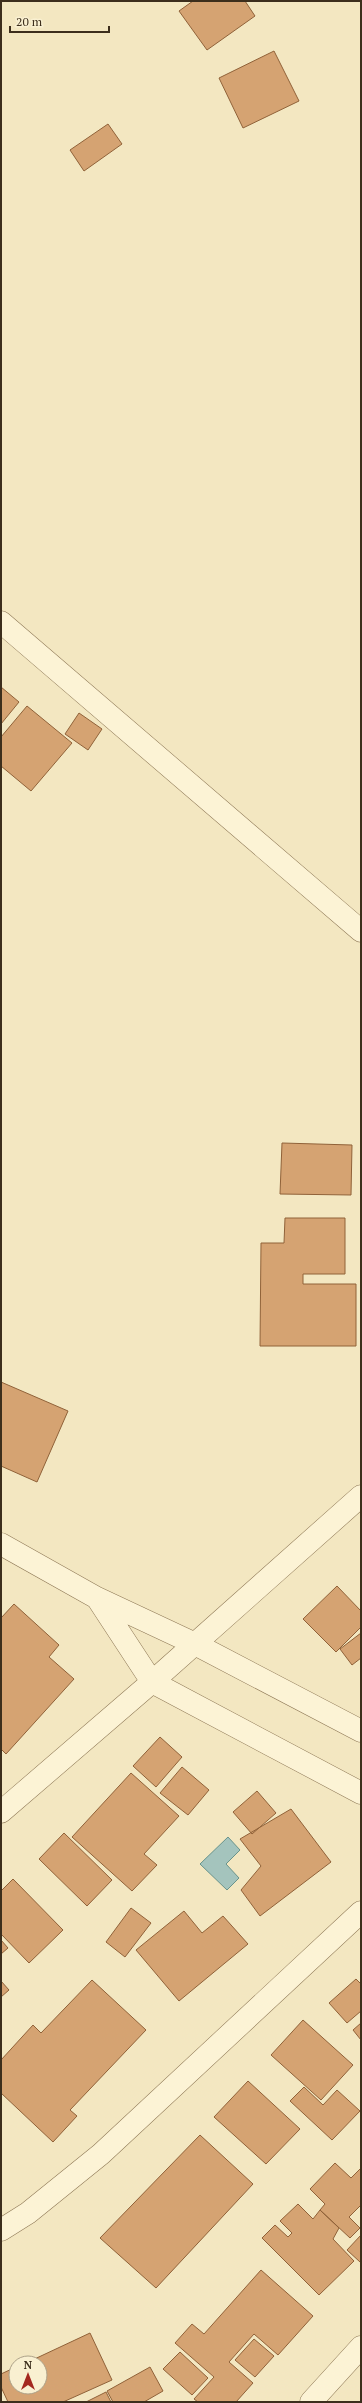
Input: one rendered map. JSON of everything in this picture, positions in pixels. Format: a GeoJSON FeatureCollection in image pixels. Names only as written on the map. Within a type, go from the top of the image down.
{"type":"FeatureCollection","features":[{"type":"Feature","properties":{"kind":"street"},"geometry":{"type":"LineString","coordinates":[[1,622],[361,931]]}},
{"type":"Feature","properties":{"kind":"street"},"geometry":{"type":"LineString","coordinates":[[1,1812],[152,1682],[193,1643],[361,1496]]}},
{"type":"Feature","properties":{"kind":"street"},"geometry":{"type":"LineString","coordinates":[[1,1544],[97,1598],[193,1643],[361,1731]]}},
{"type":"Feature","properties":{"kind":"street"},"geometry":{"type":"LineString","coordinates":[[97,1598],[152,1682],[361,1793]]}},
{"type":"Feature","properties":{"kind":"street"},"geometry":{"type":"LineString","coordinates":[[1,2230],[28,2213],[101,2154],[361,1912]]}},
{"type":"Feature","properties":{"kind":"street"},"geometry":{"type":"LineString","coordinates":[[311,2402],[361,2347]]}},
{"type":"Feature","properties":{"kind":"water"},"geometry":{"type":"Polygon","coordinates":[[[228,1837],[240,1850],[226,1864],[239,1878],[227,1890],[200,1864],[228,1837]]]}},
{"type":"Feature","properties":{"kind":"building"},"geometry":{"type":"Polygon","coordinates":[[[193,1],[245,1],[255,16],[207,50],[179,11],[193,1]]]}},
{"type":"Feature","properties":{"kind":"building"},"geometry":{"type":"Polygon","coordinates":[[[274,51],[299,101],[243,128],[219,78],[274,51]]]}},
{"type":"Feature","properties":{"kind":"building"},"geometry":{"type":"Polygon","coordinates":[[[108,124],[122,144],[84,171],[70,150],[108,124]]]}},
{"type":"Feature","properties":{"kind":"building"},"geometry":{"type":"Polygon","coordinates":[[[1,687],[19,702],[1,724],[1,687]]]}},
{"type":"Feature","properties":{"kind":"building"},"geometry":{"type":"Polygon","coordinates":[[[27,706],[72,743],[31,791],[1,766],[1,737],[27,706]]]}},
{"type":"Feature","properties":{"kind":"building"},"geometry":{"type":"Polygon","coordinates":[[[79,713],[102,729],[88,750],[65,734],[79,713]]]}},
{"type":"Feature","properties":{"kind":"building"},"geometry":{"type":"Polygon","coordinates":[[[282,1143],[352,1145],[351,1195],[280,1194],[282,1143]]]}},
{"type":"Feature","properties":{"kind":"building"},"geometry":{"type":"Polygon","coordinates":[[[285,1218],[345,1218],[345,1274],[303,1274],[303,1284],[356,1284],[356,1346],[260,1346],[261,1243],[284,1243],[285,1218]]]}},
{"type":"Feature","properties":{"kind":"building"},"geometry":{"type":"Polygon","coordinates":[[[1,1382],[68,1411],[37,1482],[1,1466],[1,1382]]]}},
{"type":"Feature","properties":{"kind":"building"},"geometry":{"type":"Polygon","coordinates":[[[337,1586],[361,1611],[361,1627],[336,1652],[303,1619],[337,1586]]]}},
{"type":"Feature","properties":{"kind":"building"},"geometry":{"type":"Polygon","coordinates":[[[14,1604],[59,1645],[49,1657],[74,1679],[6,1754],[1,1749],[1,1618],[14,1604]]]}},
{"type":"Feature","properties":{"kind":"building"},"geometry":{"type":"Polygon","coordinates":[[[361,1633],[361,1658],[352,1665],[340,1649],[361,1633]]]}},
{"type":"Feature","properties":{"kind":"building"},"geometry":{"type":"Polygon","coordinates":[[[160,1737],[182,1757],[156,1787],[133,1766],[160,1737]]]}},
{"type":"Feature","properties":{"kind":"building"},"geometry":{"type":"Polygon","coordinates":[[[182,1767],[209,1790],[188,1815],[160,1793],[182,1767]]]}},
{"type":"Feature","properties":{"kind":"building"},"geometry":{"type":"Polygon","coordinates":[[[131,1773],[179,1816],[144,1854],[157,1865],[132,1891],[72,1837],[131,1773]]]}},
{"type":"Feature","properties":{"kind":"building"},"geometry":{"type":"Polygon","coordinates":[[[257,1791],[276,1813],[252,1834],[233,1812],[257,1791]]]}},
{"type":"Feature","properties":{"kind":"building"},"geometry":{"type":"Polygon","coordinates":[[[291,1809],[331,1862],[260,1916],[241,1890],[261,1866],[240,1839],[291,1809]]]}},
{"type":"Feature","properties":{"kind":"building"},"geometry":{"type":"Polygon","coordinates":[[[64,1833],[112,1880],[87,1906],[39,1859],[64,1833]]]}},
{"type":"Feature","properties":{"kind":"building"},"geometry":{"type":"Polygon","coordinates":[[[13,1879],[63,1930],[29,1963],[1,1934],[1,1891],[13,1879]]]}},
{"type":"Feature","properties":{"kind":"building"},"geometry":{"type":"Polygon","coordinates":[[[131,1908],[151,1923],[125,1957],[106,1942],[131,1908]]]}},
{"type":"Feature","properties":{"kind":"building"},"geometry":{"type":"Polygon","coordinates":[[[184,1911],[202,1933],[223,1916],[248,1944],[179,2001],[136,1950],[184,1911]]]}},
{"type":"Feature","properties":{"kind":"building"},"geometry":{"type":"Polygon","coordinates":[[[1,1940],[8,1948],[1,1954],[1,1940]]]}},
{"type":"Feature","properties":{"kind":"building"},"geometry":{"type":"Polygon","coordinates":[[[356,1979],[361,1984],[361,2011],[347,2023],[329,2003],[356,1979]]]}},
{"type":"Feature","properties":{"kind":"building"},"geometry":{"type":"Polygon","coordinates":[[[92,1980],[146,2030],[70,2110],[77,2116],[53,2142],[1,2093],[1,2060],[33,2025],[41,2033],[92,1980]]]}},
{"type":"Feature","properties":{"kind":"building"},"geometry":{"type":"Polygon","coordinates":[[[1,1981],[9,1990],[1,1997],[1,1981]]]}},
{"type":"Feature","properties":{"kind":"building"},"geometry":{"type":"Polygon","coordinates":[[[303,2020],[353,2065],[321,2100],[271,2055],[303,2020]]]}},
{"type":"Feature","properties":{"kind":"building"},"geometry":{"type":"Polygon","coordinates":[[[361,2023],[361,2040],[353,2030],[361,2023]]]}},
{"type":"Feature","properties":{"kind":"building"},"geometry":{"type":"Polygon","coordinates":[[[248,2081],[300,2129],[266,2164],[214,2117],[248,2081]]]}},
{"type":"Feature","properties":{"kind":"building"},"geometry":{"type":"Polygon","coordinates":[[[304,2087],[323,2105],[337,2090],[360,2111],[332,2140],[290,2101],[304,2087]]]}},
{"type":"Feature","properties":{"kind":"building"},"geometry":{"type":"Polygon","coordinates":[[[200,2135],[253,2184],[156,2288],[100,2238],[200,2135]]]}},
{"type":"Feature","properties":{"kind":"building"},"geometry":{"type":"Polygon","coordinates":[[[335,2163],[351,2178],[361,2168],[361,2205],[349,2217],[360,2228],[350,2238],[320,2210],[325,2204],[310,2189],[335,2163]]]}},
{"type":"Feature","properties":{"kind":"building"},"geometry":{"type":"Polygon","coordinates":[[[298,2204],[313,2219],[320,2210],[339,2228],[333,2239],[354,2261],[319,2295],[262,2238],[275,2225],[288,2237],[292,2233],[280,2221],[298,2204]]]}},
{"type":"Feature","properties":{"kind":"building"},"geometry":{"type":"Polygon","coordinates":[[[361,2235],[361,2261],[360,2262],[347,2250],[361,2235]]]}},
{"type":"Feature","properties":{"kind":"building"},"geometry":{"type":"Polygon","coordinates":[[[261,2270],[313,2316],[278,2355],[254,2334],[229,2362],[253,2383],[236,2402],[198,2402],[194,2399],[214,2377],[175,2343],[192,2324],[204,2334],[261,2270]]]}},
{"type":"Feature","properties":{"kind":"building"},"geometry":{"type":"Polygon","coordinates":[[[90,2333],[112,2380],[63,2402],[8,2402],[1,2387],[1,2374],[8,2371],[8,2395],[48,2395],[48,2355],[43,2355],[90,2333]]]}},
{"type":"Feature","properties":{"kind":"building"},"geometry":{"type":"Polygon","coordinates":[[[254,2339],[274,2356],[255,2377],[235,2360],[254,2339]]]}},
{"type":"Feature","properties":{"kind":"building"},"geometry":{"type":"Polygon","coordinates":[[[180,2352],[208,2378],[192,2395],[163,2369],[180,2352]]]}},
{"type":"Feature","properties":{"kind":"building"},"geometry":{"type":"Polygon","coordinates":[[[150,2367],[163,2391],[144,2402],[113,2402],[107,2391],[150,2367]]]}},
{"type":"Feature","properties":{"kind":"building"},"geometry":{"type":"Polygon","coordinates":[[[106,2392],[111,2402],[86,2402],[106,2392]]]}}]}
